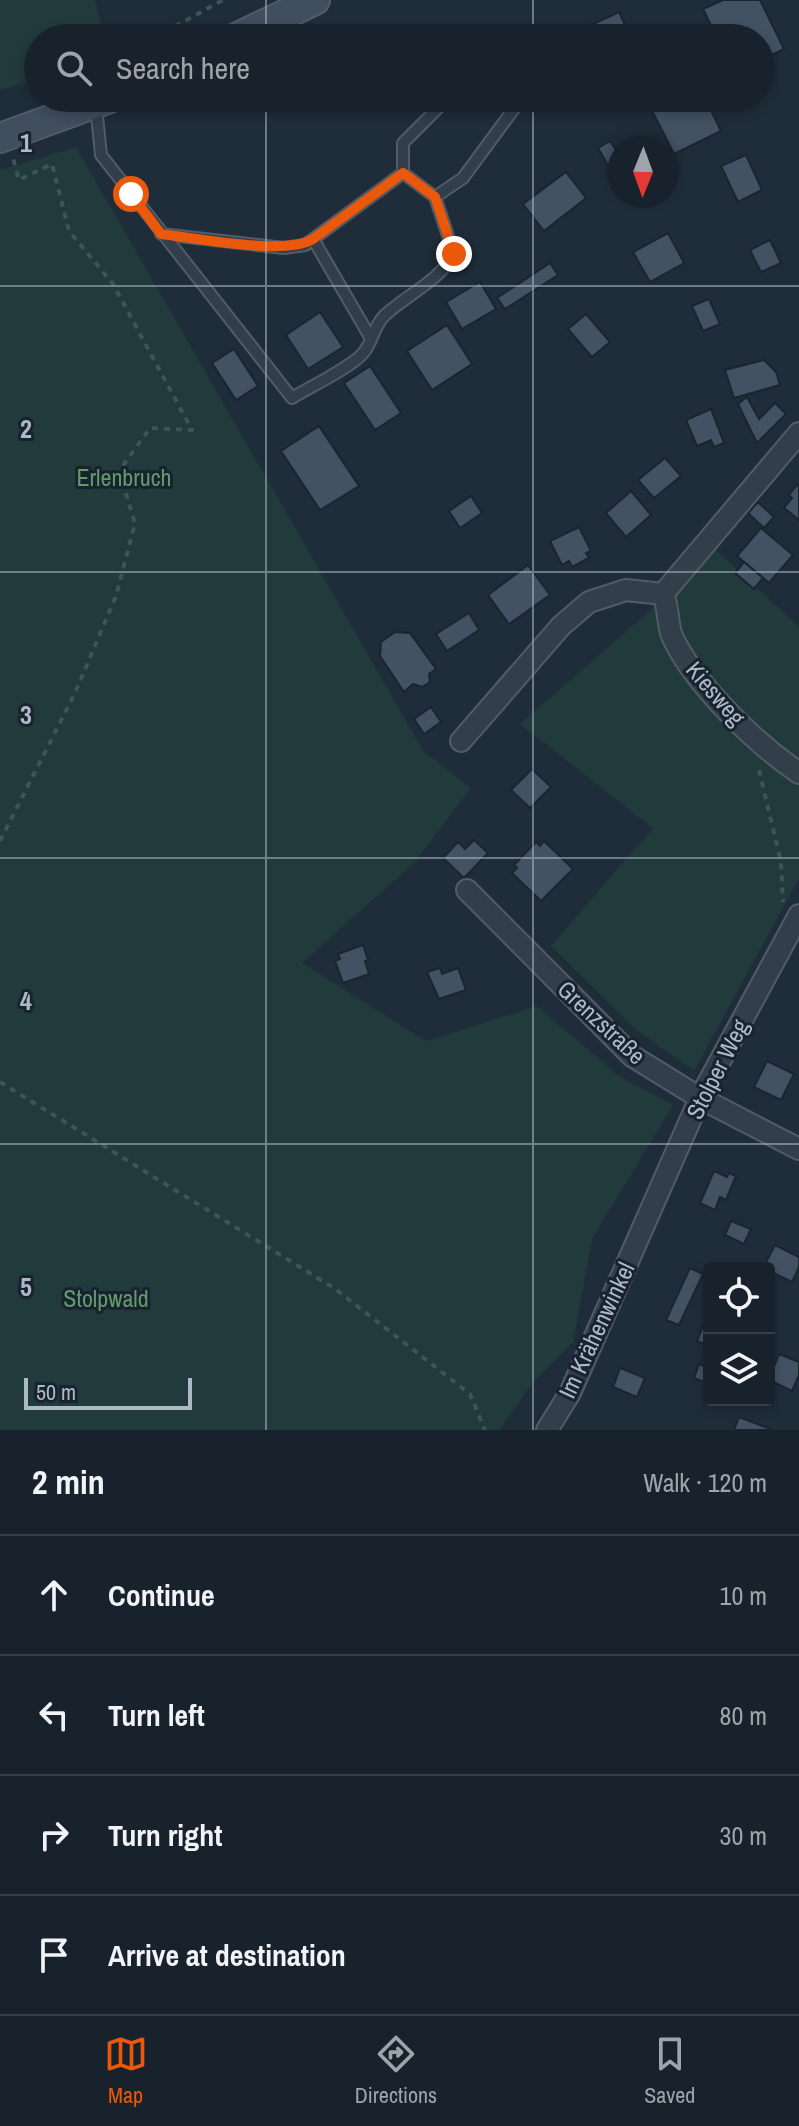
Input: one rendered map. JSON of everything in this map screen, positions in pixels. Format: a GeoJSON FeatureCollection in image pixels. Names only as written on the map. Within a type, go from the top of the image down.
{"type":"FeatureCollection","features":[{"type":"Feature","properties":{"kind":"main road"},"geometry":{"type":"LineString","coordinates":[[265,24],[315,0]]}},
{"type":"Feature","properties":{"kind":"main road"},"geometry":{"type":"LineString","coordinates":[[4,137],[73,112]]}},
{"type":"Feature","properties":{"kind":"street"},"geometry":{"type":"LineString","coordinates":[[461,741],[561,626],[589,602],[626,590],[663,594],[799,433]]}},
{"type":"Feature","properties":{"kind":"street","name":"Kiesweg"},"geometry":{"type":"LineString","coordinates":[[663,594],[671,634],[702,684],[775,756],[799,773]]}},
{"type":"Feature","properties":{"kind":"street","name":"Grenzstraße"},"geometry":{"type":"LineString","coordinates":[[467,890],[632,1056],[700,1098],[799,1149]]}},
{"type":"Feature","properties":{"kind":"street","name":"Stolper Weg"},"geometry":{"type":"LineString","coordinates":[[642,1228],[700,1098],[791,914]]}},
{"type":"Feature","properties":{"kind":"street","name":"Im Krähenwinkel"},"geometry":{"type":"LineString","coordinates":[[547,1430],[570,1393],[642,1228]]}},
{"type":"Feature","properties":{"kind":"lane"},"geometry":{"type":"LineString","coordinates":[[103,112],[101,155],[292,398],[356,360],[365,351],[383,317],[447,267],[454,254],[435,197],[403,173]]}},
{"type":"Feature","properties":{"kind":"lane"},"geometry":{"type":"LineString","coordinates":[[403,173],[403,143],[434,112]]}},
{"type":"Feature","properties":{"kind":"lane"},"geometry":{"type":"LineString","coordinates":[[435,197],[463,178],[512,112]]}},
{"type":"Feature","properties":{"kind":"lane"},"geometry":{"type":"LineString","coordinates":[[161,234],[284,248],[305,245],[403,173]]}},
{"type":"Feature","properties":{"kind":"lane"},"geometry":{"type":"LineString","coordinates":[[313,239],[370,337]]}},
{"type":"Feature","properties":{"kind":"path"},"geometry":{"type":"LineString","coordinates":[[179,24],[223,0]]}},
{"type":"Feature","properties":{"kind":"path"},"geometry":{"type":"LineString","coordinates":[[0,841],[75,693],[116,596],[135,523],[119,471],[150,428],[192,430],[113,284],[69,231],[52,164],[19,180],[4,137]]}},
{"type":"Feature","properties":{"kind":"path"},"geometry":{"type":"LineString","coordinates":[[747,729],[766,793],[791,914]]}},
{"type":"Feature","properties":{"kind":"path"},"geometry":{"type":"LineString","coordinates":[[0,1082],[334,1288],[470,1394],[485,1430]]}},
{"type":"Feature","properties":{"kind":"green space"},"geometry":{"type":"Polygon","coordinates":[[[0,0],[95,0],[101,24],[24,24],[24,83],[0,90],[0,0]]]}},
{"type":"Feature","properties":{"kind":"green space"},"geometry":{"type":"Polygon","coordinates":[[[76,147],[424,752],[471,788],[415,862],[302,963],[426,1041],[537,1006],[619,1076],[673,1105],[592,1239],[573,1342],[535,1380],[499,1430],[0,1430],[0,170],[76,147]]]}},
{"type":"Feature","properties":{"kind":"green space"},"geometry":{"type":"Polygon","coordinates":[[[712,546],[799,627],[799,878],[694,1071],[638,1031],[551,946],[653,828],[520,724],[653,608],[712,546]]]}},
{"type":"Feature","properties":{"kind":"building"},"geometry":{"type":"Polygon","coordinates":[[[723,0],[760,0],[772,24],[710,24],[703,9],[723,0]]]}},
{"type":"Feature","properties":{"kind":"building"},"geometry":{"type":"Polygon","coordinates":[[[619,12],[625,24],[593,24],[619,12]]]}},
{"type":"Feature","properties":{"kind":"building"},"geometry":{"type":"Polygon","coordinates":[[[775,31],[784,49],[775,53],[775,31]]]}},
{"type":"Feature","properties":{"kind":"building"},"geometry":{"type":"Polygon","coordinates":[[[653,112],[712,112],[721,131],[679,152],[679,136],[665,136],[653,112]]]}},
{"type":"Feature","properties":{"kind":"building"},"geometry":{"type":"Polygon","coordinates":[[[607,143],[607,163],[598,148],[607,143]]]}},
{"type":"Feature","properties":{"kind":"building"},"geometry":{"type":"Polygon","coordinates":[[[746,155],[762,190],[738,202],[721,166],[746,155]]]}},
{"type":"Feature","properties":{"kind":"building"},"geometry":{"type":"Polygon","coordinates":[[[566,172],[586,198],[544,231],[523,204],[566,172]]]}},
{"type":"Feature","properties":{"kind":"building"},"geometry":{"type":"Polygon","coordinates":[[[668,233],[684,263],[650,282],[633,252],[668,233]]]}},
{"type":"Feature","properties":{"kind":"building"},"geometry":{"type":"Polygon","coordinates":[[[770,240],[781,263],[761,272],[750,250],[770,240]]]}},
{"type":"Feature","properties":{"kind":"building"},"geometry":{"type":"Polygon","coordinates":[[[550,263],[558,275],[505,309],[497,298],[550,263]]]}},
{"type":"Feature","properties":{"kind":"building"},"geometry":{"type":"Polygon","coordinates":[[[480,282],[496,309],[462,329],[446,302],[480,282]]]}},
{"type":"Feature","properties":{"kind":"building"},"geometry":{"type":"Polygon","coordinates":[[[709,299],[720,324],[703,331],[692,306],[709,299]]]}},
{"type":"Feature","properties":{"kind":"building"},"geometry":{"type":"Polygon","coordinates":[[[320,312],[343,347],[308,369],[286,335],[320,312]]]}},
{"type":"Feature","properties":{"kind":"building"},"geometry":{"type":"Polygon","coordinates":[[[586,314],[610,342],[592,357],[568,329],[586,314]]]}},
{"type":"Feature","properties":{"kind":"building"},"geometry":{"type":"Polygon","coordinates":[[[447,325],[472,364],[432,390],[407,351],[447,325]]]}},
{"type":"Feature","properties":{"kind":"building"},"geometry":{"type":"Polygon","coordinates":[[[234,349],[258,386],[236,400],[212,363],[234,349]]]}},
{"type":"Feature","properties":{"kind":"building"},"geometry":{"type":"Polygon","coordinates":[[[764,360],[776,372],[780,385],[734,398],[725,370],[764,360]]]}},
{"type":"Feature","properties":{"kind":"building"},"geometry":{"type":"Polygon","coordinates":[[[370,366],[401,413],[375,430],[344,383],[370,366]]]}},
{"type":"Feature","properties":{"kind":"building"},"geometry":{"type":"Polygon","coordinates":[[[747,397],[759,419],[775,403],[786,414],[757,443],[738,404],[747,397]]]}},
{"type":"Feature","properties":{"kind":"building"},"geometry":{"type":"Polygon","coordinates":[[[711,409],[724,443],[714,447],[711,440],[697,446],[686,420],[711,409]]]}},
{"type":"Feature","properties":{"kind":"building"},"geometry":{"type":"Polygon","coordinates":[[[319,426],[359,486],[320,510],[281,451],[319,426]]]}},
{"type":"Feature","properties":{"kind":"building"},"geometry":{"type":"Polygon","coordinates":[[[665,458],[681,476],[654,498],[638,480],[665,458]]]}},
{"type":"Feature","properties":{"kind":"building"},"geometry":{"type":"Polygon","coordinates":[[[799,486],[799,520],[784,508],[799,486]]]}},
{"type":"Feature","properties":{"kind":"building"},"geometry":{"type":"Polygon","coordinates":[[[631,491],[651,515],[626,537],[606,513],[631,491]]]}},
{"type":"Feature","properties":{"kind":"building"},"geometry":{"type":"Polygon","coordinates":[[[471,496],[482,513],[460,528],[449,511],[471,496]]]}},
{"type":"Feature","properties":{"kind":"building"},"geometry":{"type":"Polygon","coordinates":[[[758,502],[774,517],[764,528],[748,513],[758,502]]]}},
{"type":"Feature","properties":{"kind":"building"},"geometry":{"type":"Polygon","coordinates":[[[579,527],[591,551],[586,553],[589,558],[572,567],[569,561],[562,565],[550,541],[579,527]]]}},
{"type":"Feature","properties":{"kind":"building"},"geometry":{"type":"Polygon","coordinates":[[[761,528],[793,555],[769,583],[737,556],[761,528]]]}},
{"type":"Feature","properties":{"kind":"building"},"geometry":{"type":"Polygon","coordinates":[[[744,562],[763,578],[754,589],[735,573],[744,562]]]}},
{"type":"Feature","properties":{"kind":"building"},"geometry":{"type":"Polygon","coordinates":[[[528,565],[550,595],[509,624],[488,595],[528,565]]]}},
{"type":"Feature","properties":{"kind":"building"},"geometry":{"type":"Polygon","coordinates":[[[469,613],[479,630],[447,651],[436,634],[469,613]]]}},
{"type":"Feature","properties":{"kind":"building"},"geometry":{"type":"Polygon","coordinates":[[[395,632],[410,633],[436,669],[429,674],[430,682],[422,687],[413,684],[404,692],[380,656],[381,642],[395,632]]]}},
{"type":"Feature","properties":{"kind":"building"},"geometry":{"type":"Polygon","coordinates":[[[431,707],[441,722],[424,734],[414,719],[431,707]]]}},
{"type":"Feature","properties":{"kind":"building"},"geometry":{"type":"Polygon","coordinates":[[[532,769],[551,787],[530,808],[511,790],[532,769]]]}},
{"type":"Feature","properties":{"kind":"building"},"geometry":{"type":"Polygon","coordinates":[[[474,840],[488,853],[464,878],[443,858],[458,842],[465,849],[474,840]]]}},
{"type":"Feature","properties":{"kind":"building"},"geometry":{"type":"Polygon","coordinates":[[[544,841],[573,869],[541,901],[512,873],[517,868],[514,865],[536,842],[540,846],[544,841]]]}},
{"type":"Feature","properties":{"kind":"building"},"geometry":{"type":"Polygon","coordinates":[[[363,945],[369,974],[343,983],[335,961],[340,959],[338,954],[363,945]]]}},
{"type":"Feature","properties":{"kind":"building"},"geometry":{"type":"Polygon","coordinates":[[[440,968],[442,974],[458,968],[466,990],[439,999],[427,972],[440,968]]]}},
{"type":"Feature","properties":{"kind":"building"},"geometry":{"type":"Polygon","coordinates":[[[767,1061],[794,1074],[781,1100],[754,1087],[767,1061]]]}},
{"type":"Feature","properties":{"kind":"building"},"geometry":{"type":"Polygon","coordinates":[[[714,1171],[727,1177],[729,1173],[736,1176],[726,1200],[720,1197],[715,1210],[700,1203],[714,1171]]]}},
{"type":"Feature","properties":{"kind":"building"},"geometry":{"type":"Polygon","coordinates":[[[731,1221],[751,1229],[744,1244],[725,1235],[731,1221]]]}},
{"type":"Feature","properties":{"kind":"building"},"geometry":{"type":"Polygon","coordinates":[[[775,1245],[799,1257],[799,1267],[792,1282],[775,1274],[775,1262],[766,1262],[775,1245]]]}},
{"type":"Feature","properties":{"kind":"building"},"geometry":{"type":"Polygon","coordinates":[[[690,1268],[703,1274],[679,1325],[666,1320],[690,1268]]]}},
{"type":"Feature","properties":{"kind":"building"},"geometry":{"type":"Polygon","coordinates":[[[703,1326],[703,1344],[697,1341],[703,1326]]]}},
{"type":"Feature","properties":{"kind":"building"},"geometry":{"type":"Polygon","coordinates":[[[779,1354],[799,1362],[799,1375],[792,1391],[775,1383],[775,1364],[779,1354]]]}},
{"type":"Feature","properties":{"kind":"building"},"geometry":{"type":"Polygon","coordinates":[[[699,1364],[703,1366],[703,1382],[694,1378],[699,1364]]]}},
{"type":"Feature","properties":{"kind":"building"},"geometry":{"type":"Polygon","coordinates":[[[620,1368],[645,1378],[637,1397],[613,1387],[620,1368]]]}},
{"type":"Feature","properties":{"kind":"building"},"geometry":{"type":"Polygon","coordinates":[[[739,1417],[773,1430],[734,1430],[739,1417]]]}},
{"type":"Feature","properties":{"kind":"route"},"geometry":{"type":"LineString","coordinates":[[131,194],[161,234],[284,248],[305,245],[403,173],[435,197],[454,254]]}},
{"type":"Feature","properties":{"kind":"park label","name":"Erlenbruch"},"geometry":{"type":"Point","coordinates":[124,477]}},
{"type":"Feature","properties":{"kind":"park label","name":"Stolpwald"},"geometry":{"type":"Point","coordinates":[106,1298]}}]}
